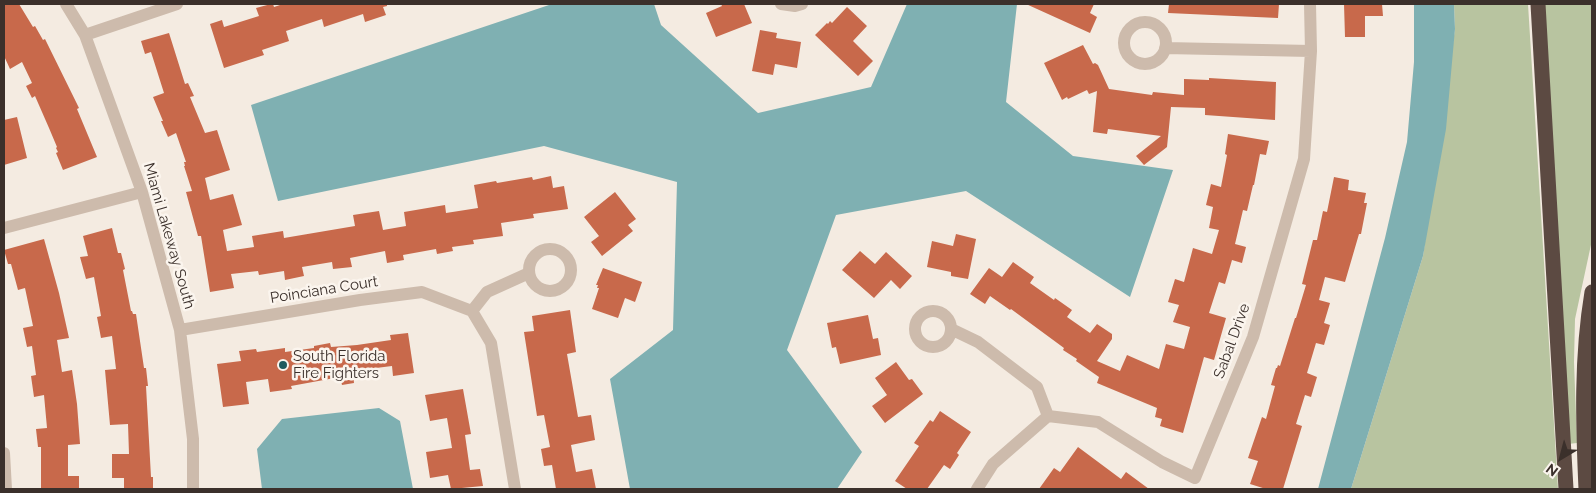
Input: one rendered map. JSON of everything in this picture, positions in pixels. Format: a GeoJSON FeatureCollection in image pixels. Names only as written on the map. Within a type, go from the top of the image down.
{"type":"FeatureCollection","features":[{"type":"Feature","properties":{"kind":"highway"},"geometry":{"type":"LineString","coordinates":[[1538,4],[1566,489]]}},
{"type":"Feature","properties":{"kind":"highway"},"geometry":{"type":"LineString","coordinates":[[1586,489],[1583,381],[1586,333],[1592,292]]}},
{"type":"Feature","properties":{"kind":"street","name":"Miami Lakeway South"},"geometry":{"type":"LineString","coordinates":[[66,4],[85,35],[142,192],[180,330],[193,439],[193,489]]}},
{"type":"Feature","properties":{"kind":"street"},"geometry":{"type":"LineString","coordinates":[[85,35],[177,4]]}},
{"type":"Feature","properties":{"kind":"street"},"geometry":{"type":"LineString","coordinates":[[781,4],[788,6],[802,4]]}},
{"type":"Feature","properties":{"kind":"street","name":"Sabal Drive"},"geometry":{"type":"LineString","coordinates":[[1048,416],[1098,422],[1162,462],[1196,478],[1253,337],[1304,159],[1311,51],[1310,4]]}},
{"type":"Feature","properties":{"kind":"street"},"geometry":{"type":"LineString","coordinates":[[1165,48],[1311,51]]}},
{"type":"Feature","properties":{"kind":"street"},"geometry":{"type":"LineString","coordinates":[[4,228],[142,192]]}},
{"type":"Feature","properties":{"kind":"street"},"geometry":{"type":"LineString","coordinates":[[515,489],[491,344],[472,311],[487,292],[529,272]]}},
{"type":"Feature","properties":{"kind":"street","name":"Poinciana Court"},"geometry":{"type":"LineString","coordinates":[[180,330],[360,300],[422,292],[472,311]]}},
{"type":"Feature","properties":{"kind":"street"},"geometry":{"type":"LineString","coordinates":[[951,329],[978,342],[1037,386],[1048,416],[993,464],[977,489]]}},
{"type":"Feature","properties":{"kind":"street"},"geometry":{"type":"LineString","coordinates":[[4,453],[6,489]]}},
{"type":"Feature","properties":{"kind":"green space"},"geometry":{"type":"Polygon","coordinates":[[[1454,4],[1528,4],[1558,489],[1351,489],[1423,256],[1455,29],[1454,4]]]}},
{"type":"Feature","properties":{"kind":"green space"},"geometry":{"type":"Polygon","coordinates":[[[1543,4],[1592,4],[1592,240],[1575,319],[1574,362],[1577,443],[1568,444],[1543,4]]]}},
{"type":"Feature","properties":{"kind":"water"},"geometry":{"type":"Polygon","coordinates":[[[552,4],[654,4],[661,25],[758,113],[871,87],[907,4],[1017,4],[1006,102],[1073,156],[1173,170],[1130,297],[966,191],[836,215],[787,350],[862,452],[837,489],[630,489],[610,379],[673,330],[677,182],[544,146],[278,201],[251,105],[552,4]]]}},
{"type":"Feature","properties":{"kind":"water"},"geometry":{"type":"Polygon","coordinates":[[[1414,4],[1454,4],[1455,29],[1446,129],[1423,256],[1351,489],[1318,489],[1385,238],[1407,142],[1414,62],[1414,4]]]}},
{"type":"Feature","properties":{"kind":"water"},"geometry":{"type":"Polygon","coordinates":[[[379,408],[400,421],[413,489],[262,489],[257,449],[282,419],[379,408]]]}},
{"type":"Feature","properties":{"kind":"building"},"geometry":{"type":"Polygon","coordinates":[[[4,4],[19,4],[33,27],[35,26],[43,40],[45,39],[79,108],[77,109],[97,157],[63,170],[56,153],[58,152],[57,147],[35,96],[32,98],[26,86],[32,83],[22,62],[10,69],[4,56],[4,4]]]}},
{"type":"Feature","properties":{"kind":"building"},"geometry":{"type":"Polygon","coordinates":[[[271,4],[274,7],[283,4],[387,4],[387,6],[383,7],[386,15],[365,22],[363,14],[324,27],[322,19],[286,31],[289,41],[262,50],[264,55],[224,68],[210,24],[222,20],[224,27],[259,16],[256,8],[271,4]]]}},
{"type":"Feature","properties":{"kind":"building"},"geometry":{"type":"Polygon","coordinates":[[[721,4],[744,4],[752,23],[716,37],[706,13],[722,6],[721,4]]]}},
{"type":"Feature","properties":{"kind":"building"},"geometry":{"type":"Polygon","coordinates":[[[1026,4],[1094,4],[1090,13],[1097,17],[1090,33],[1026,4]]]}},
{"type":"Feature","properties":{"kind":"building"},"geometry":{"type":"Polygon","coordinates":[[[1169,4],[1279,4],[1278,18],[1168,13],[1169,4]]]}},
{"type":"Feature","properties":{"kind":"building"},"geometry":{"type":"Polygon","coordinates":[[[1344,4],[1382,4],[1383,16],[1365,16],[1365,37],[1345,37],[1344,4]]]}},
{"type":"Feature","properties":{"kind":"building"},"geometry":{"type":"Polygon","coordinates":[[[847,7],[867,26],[853,41],[873,61],[858,76],[815,35],[827,23],[830,21],[832,23],[847,7]]]}},
{"type":"Feature","properties":{"kind":"building"},"geometry":{"type":"Polygon","coordinates":[[[760,30],[777,33],[776,38],[801,42],[797,68],[775,64],[773,75],[752,71],[760,30]]]}},
{"type":"Feature","properties":{"kind":"building"},"geometry":{"type":"Polygon","coordinates":[[[169,33],[185,84],[188,83],[194,96],[190,97],[205,133],[217,130],[230,170],[205,178],[210,200],[233,194],[242,225],[223,230],[227,251],[254,247],[252,236],[283,231],[284,238],[355,226],[353,215],[379,211],[383,230],[406,226],[404,212],[445,205],[446,213],[478,208],[474,185],[496,181],[497,183],[532,177],[533,180],[551,176],[553,188],[564,186],[568,209],[533,214],[534,218],[501,223],[503,236],[473,240],[474,244],[452,247],[453,251],[437,254],[436,249],[403,255],[404,260],[387,263],[385,251],[350,258],[352,267],[333,269],[332,262],[302,267],[304,276],[285,280],[284,271],[259,275],[258,271],[231,274],[234,288],[210,292],[201,236],[198,236],[186,192],[192,191],[184,166],[184,162],[186,162],[176,133],[168,137],[161,121],[163,121],[153,97],[164,93],[151,52],[145,54],[141,41],[169,33]]]}},
{"type":"Feature","properties":{"kind":"building"},"geometry":{"type":"Polygon","coordinates":[[[1083,45],[1093,64],[1098,65],[1109,89],[1152,95],[1153,92],[1184,95],[1184,79],[1209,80],[1209,78],[1276,82],[1275,120],[1205,115],[1205,108],[1171,107],[1167,147],[1144,165],[1136,156],[1161,136],[1108,129],[1107,134],[1093,132],[1097,91],[1089,94],[1087,90],[1062,100],[1044,63],[1083,45]]]}},
{"type":"Feature","properties":{"kind":"building"},"geometry":{"type":"Polygon","coordinates":[[[17,117],[27,158],[4,165],[4,120],[17,117]]]}},
{"type":"Feature","properties":{"kind":"building"},"geometry":{"type":"Polygon","coordinates":[[[1228,134],[1269,141],[1266,155],[1260,154],[1247,211],[1243,210],[1235,244],[1246,247],[1242,263],[1232,260],[1225,284],[1219,282],[1209,313],[1226,318],[1214,360],[1204,357],[1183,433],[1160,426],[1162,419],[1155,417],[1157,408],[1097,383],[1099,377],[1076,361],[1077,359],[1063,350],[1064,348],[1011,309],[990,296],[985,304],[970,294],[989,268],[1002,277],[1013,262],[1034,277],[1030,283],[1072,310],[1067,317],[1090,333],[1097,324],[1112,334],[1112,339],[1097,361],[1120,371],[1127,355],[1159,369],[1166,344],[1184,349],[1190,327],[1173,322],[1179,305],[1168,302],[1175,279],[1184,282],[1193,248],[1212,254],[1219,230],[1209,228],[1213,207],[1206,205],[1211,184],[1221,187],[1227,155],[1225,154],[1228,134]]]}},
{"type":"Feature","properties":{"kind":"building"},"geometry":{"type":"Polygon","coordinates":[[[1334,177],[1349,180],[1348,190],[1366,193],[1364,203],[1367,203],[1361,234],[1359,234],[1345,282],[1325,277],[1319,300],[1330,303],[1324,323],[1330,325],[1324,345],[1316,343],[1307,373],[1317,377],[1311,397],[1305,395],[1296,424],[1302,426],[1283,489],[1266,489],[1250,484],[1258,461],[1248,458],[1262,417],[1266,419],[1275,386],[1271,385],[1276,368],[1278,365],[1280,366],[1306,285],[1302,284],[1313,240],[1317,240],[1323,211],[1327,212],[1334,177]]]}},
{"type":"Feature","properties":{"kind":"building"},"geometry":{"type":"Polygon","coordinates":[[[615,192],[636,219],[628,225],[633,231],[602,256],[591,242],[599,236],[584,217],[615,192]]]}},
{"type":"Feature","properties":{"kind":"building"},"geometry":{"type":"Polygon","coordinates":[[[112,228],[118,253],[121,253],[125,269],[123,270],[131,311],[133,314],[136,314],[144,368],[146,368],[153,489],[124,489],[124,478],[112,478],[112,454],[129,454],[128,424],[110,425],[105,370],[116,369],[112,336],[101,338],[97,317],[101,316],[94,277],[86,279],[80,257],[88,256],[83,236],[112,228]]]}},
{"type":"Feature","properties":{"kind":"building"},"geometry":{"type":"Polygon","coordinates":[[[956,234],[976,239],[968,279],[951,276],[951,272],[927,267],[932,241],[953,246],[956,234]]]}},
{"type":"Feature","properties":{"kind":"building"},"geometry":{"type":"Polygon","coordinates":[[[44,239],[69,338],[57,340],[62,372],[72,370],[80,444],[68,445],[68,476],[79,476],[79,489],[41,489],[41,447],[38,447],[36,429],[47,428],[44,395],[34,397],[31,376],[36,375],[32,346],[27,347],[23,328],[33,326],[25,288],[18,290],[11,264],[8,264],[4,250],[44,239]]]}},
{"type":"Feature","properties":{"kind":"building"},"geometry":{"type":"Polygon","coordinates":[[[860,251],[875,264],[886,252],[912,276],[900,289],[891,280],[874,298],[842,270],[860,251]]]}},
{"type":"Feature","properties":{"kind":"building"},"geometry":{"type":"Polygon","coordinates":[[[603,268],[642,282],[635,302],[625,298],[618,318],[592,309],[599,288],[596,285],[603,268]]]}},
{"type":"Feature","properties":{"kind":"building"},"geometry":{"type":"Polygon","coordinates":[[[570,310],[576,352],[567,354],[578,417],[591,415],[595,440],[571,445],[576,472],[592,469],[596,489],[556,489],[552,465],[544,466],[541,449],[550,447],[544,415],[537,416],[524,332],[534,331],[532,316],[570,310]]]}},
{"type":"Feature","properties":{"kind":"building"},"geometry":{"type":"Polygon","coordinates":[[[868,315],[873,339],[878,338],[881,355],[840,364],[836,347],[832,348],[827,323],[868,315]]]}},
{"type":"Feature","properties":{"kind":"building"},"geometry":{"type":"Polygon","coordinates":[[[408,333],[414,373],[393,376],[392,366],[360,370],[360,373],[353,374],[354,383],[342,385],[340,377],[291,386],[292,389],[270,392],[268,379],[246,382],[249,404],[223,407],[217,364],[241,361],[239,351],[256,349],[257,352],[285,348],[285,352],[314,348],[314,346],[330,343],[331,347],[357,345],[391,340],[390,335],[408,333]]]}},
{"type":"Feature","properties":{"kind":"building"},"geometry":{"type":"Polygon","coordinates":[[[896,362],[909,380],[912,379],[923,394],[885,423],[872,406],[887,395],[875,378],[896,362]]]}},
{"type":"Feature","properties":{"kind":"building"},"geometry":{"type":"Polygon","coordinates":[[[463,389],[471,434],[465,435],[470,470],[480,469],[483,486],[451,489],[448,475],[430,478],[426,452],[452,448],[447,418],[430,421],[425,395],[463,389]]]}},
{"type":"Feature","properties":{"kind":"building"},"geometry":{"type":"Polygon","coordinates":[[[940,411],[971,432],[957,453],[959,455],[950,469],[944,465],[927,489],[907,489],[895,481],[919,446],[914,443],[930,420],[933,422],[940,411]]]}},
{"type":"Feature","properties":{"kind":"building"},"geometry":{"type":"Polygon","coordinates":[[[1078,447],[1121,479],[1126,472],[1149,489],[1039,489],[1054,468],[1060,472],[1078,447]]]}},
{"type":"Feature","properties":{"kind":"place","name":"South Florida Fire Fighters"},"geometry":{"type":"Point","coordinates":[283,365]}}]}
